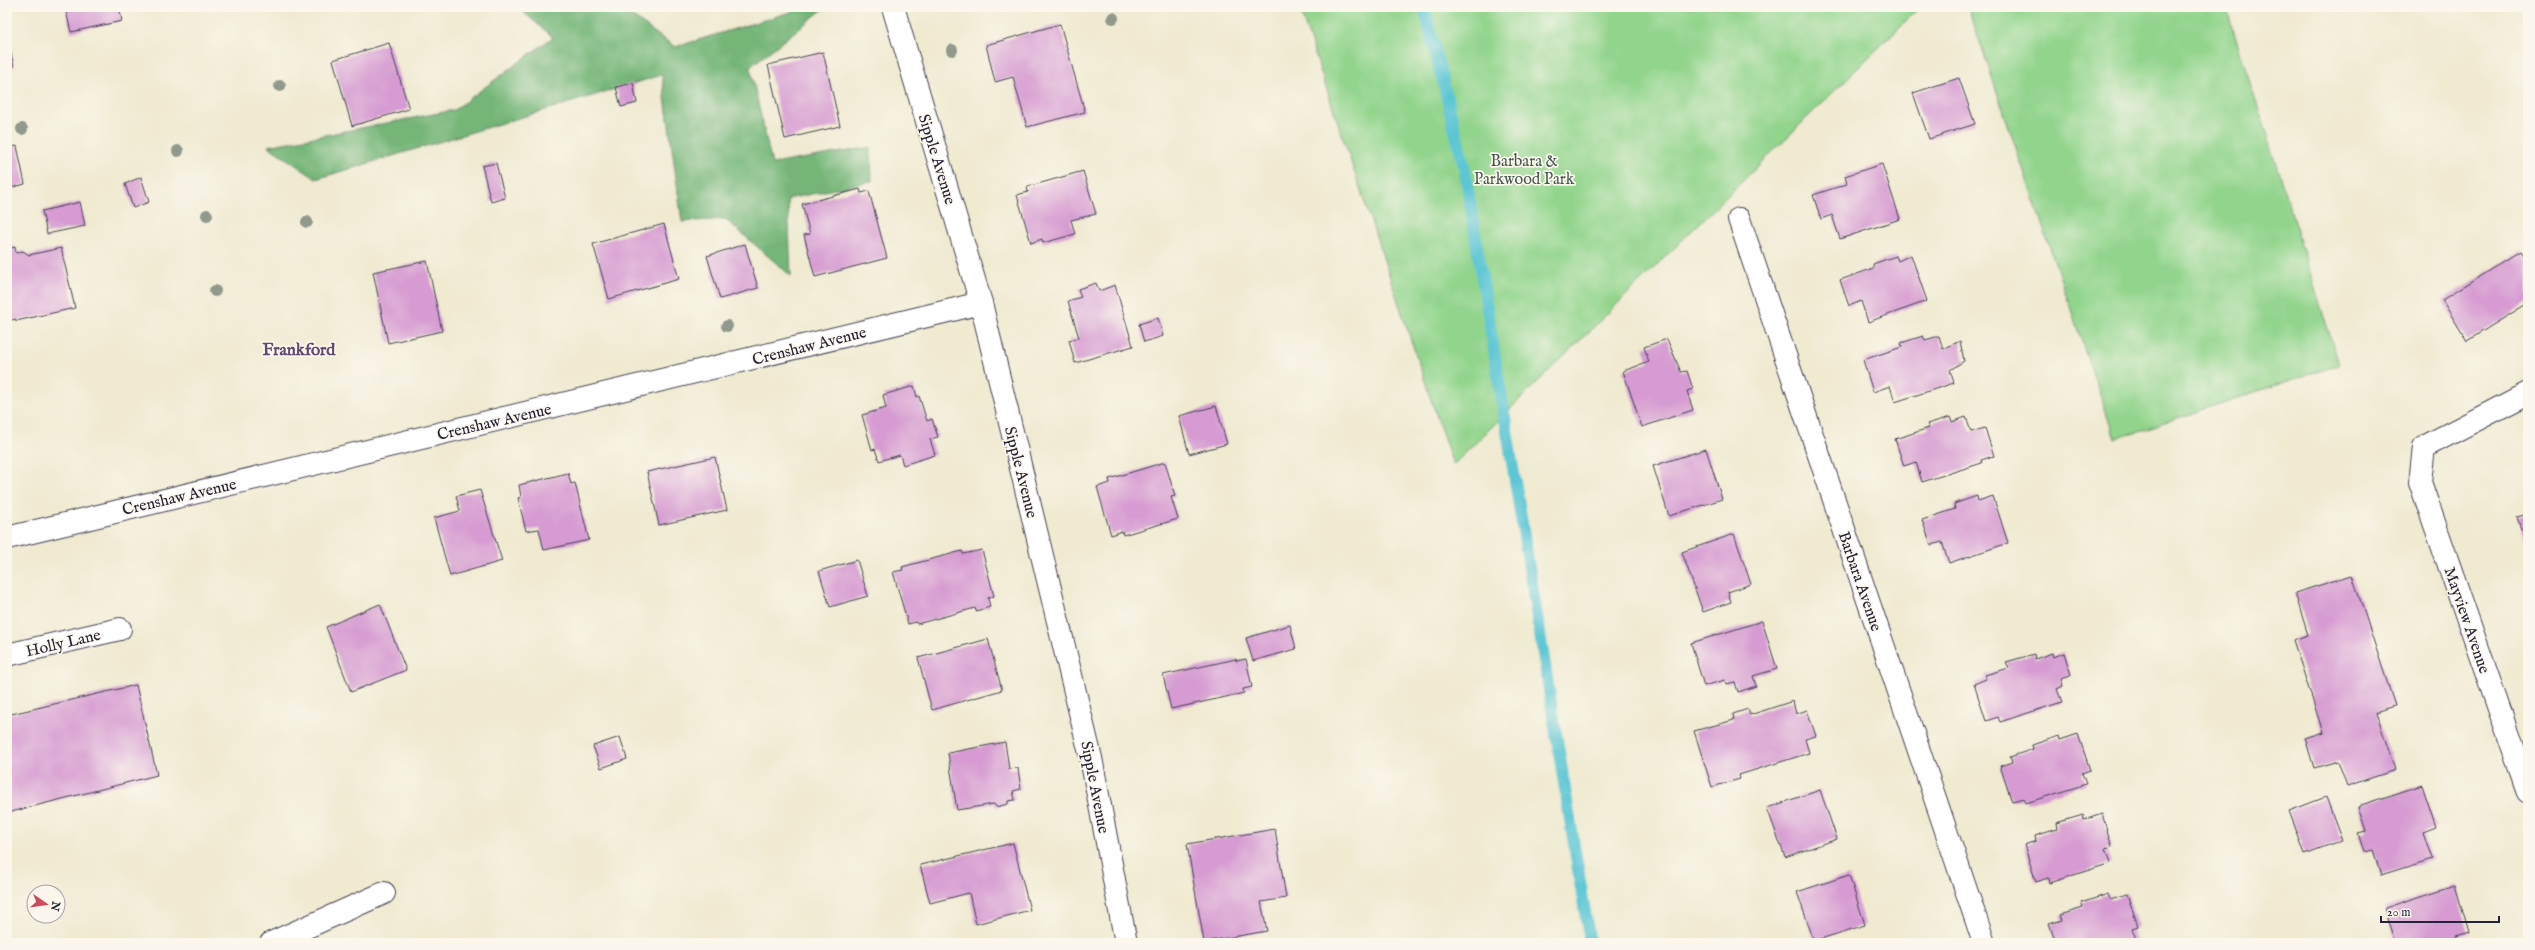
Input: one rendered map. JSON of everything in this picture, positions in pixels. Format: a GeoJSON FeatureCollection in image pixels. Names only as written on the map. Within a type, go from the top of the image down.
{"type":"FeatureCollection","features":[{"type":"Feature","properties":{"kind":"street","name":"Sipple Avenue"},"geometry":{"type":"LineString","coordinates":[[893,7],[981,303],[1091,758],[1126,943]]}},
{"type":"Feature","properties":{"kind":"street","name":"Barbara Avenue"},"geometry":{"type":"LineString","coordinates":[[1739,219],[1984,943]]}},
{"type":"Feature","properties":{"kind":"street","name":"Crenshaw Avenue"},"geometry":{"type":"LineString","coordinates":[[7,538],[981,303]]}},
{"type":"Feature","properties":{"kind":"street","name":"Mayview Avenue"},"geometry":{"type":"LineString","coordinates":[[2528,393],[2424,447],[2420,482],[2528,792]]}},
{"type":"Feature","properties":{"kind":"street","name":"Holly Lane"},"geometry":{"type":"LineString","coordinates":[[7,655],[120,629]]}},
{"type":"Feature","properties":{"kind":"street"},"geometry":{"type":"LineString","coordinates":[[271,943],[384,893]]}},
{"type":"Feature","properties":{"kind":"green space"},"geometry":{"type":"Polygon","coordinates":[[[517,7],[619,7],[675,47],[807,7],[826,7],[750,67],[772,164],[871,147],[872,181],[788,199],[791,276],[725,219],[682,222],[662,75],[316,179],[268,146],[454,110],[553,37],[517,7]]]}},
{"type":"Feature","properties":{"kind":"green space","name":"Barbara & Parkwood Park"},"geometry":{"type":"Polygon","coordinates":[[[1299,7],[1920,7],[1453,465],[1299,7]]]}},
{"type":"Feature","properties":{"kind":"green space"},"geometry":{"type":"Polygon","coordinates":[[[1968,7],[2226,7],[2339,364],[2115,439],[1968,7]]]}},
{"type":"Feature","properties":{"kind":"building"},"geometry":{"type":"Polygon","coordinates":[[[65,7],[119,7],[122,21],[71,32],[65,7]]]}},
{"type":"Feature","properties":{"kind":"building"},"geometry":{"type":"Polygon","coordinates":[[[1060,24],[1085,112],[1027,127],[1013,77],[995,82],[986,45],[1060,24]]]}},
{"type":"Feature","properties":{"kind":"building"},"geometry":{"type":"Polygon","coordinates":[[[7,36],[14,67],[7,69],[7,36]]]}},
{"type":"Feature","properties":{"kind":"building"},"geometry":{"type":"Polygon","coordinates":[[[389,43],[409,109],[352,126],[333,60],[389,43]]]}},
{"type":"Feature","properties":{"kind":"building"},"geometry":{"type":"Polygon","coordinates":[[[823,52],[840,126],[785,139],[768,65],[823,52]]]}},
{"type":"Feature","properties":{"kind":"building"},"geometry":{"type":"Polygon","coordinates":[[[1959,78],[1975,124],[1929,139],[1913,93],[1959,78]]]}},
{"type":"Feature","properties":{"kind":"building"},"geometry":{"type":"Polygon","coordinates":[[[633,83],[637,103],[621,107],[616,87],[633,83]]]}},
{"type":"Feature","properties":{"kind":"building"},"geometry":{"type":"Polygon","coordinates":[[[17,146],[25,184],[7,189],[7,148],[17,146]]]}},
{"type":"Feature","properties":{"kind":"building"},"geometry":{"type":"Polygon","coordinates":[[[496,163],[505,198],[491,202],[482,166],[496,163]]]}},
{"type":"Feature","properties":{"kind":"building"},"geometry":{"type":"Polygon","coordinates":[[[1882,164],[1900,219],[1840,239],[1832,215],[1821,219],[1813,195],[1847,184],[1845,176],[1882,164]]]}},
{"type":"Feature","properties":{"kind":"building"},"geometry":{"type":"Polygon","coordinates":[[[1083,171],[1096,214],[1071,220],[1075,234],[1043,243],[1042,239],[1031,243],[1017,195],[1028,192],[1027,187],[1083,171]]]}},
{"type":"Feature","properties":{"kind":"building"},"geometry":{"type":"Polygon","coordinates":[[[141,177],[149,202],[133,208],[125,184],[141,177]]]}},
{"type":"Feature","properties":{"kind":"building"},"geometry":{"type":"Polygon","coordinates":[[[860,189],[861,193],[869,191],[887,258],[815,277],[804,235],[810,234],[802,204],[860,189]]]}},
{"type":"Feature","properties":{"kind":"building"},"geometry":{"type":"Polygon","coordinates":[[[80,202],[85,226],[47,234],[42,211],[80,202]]]}},
{"type":"Feature","properties":{"kind":"building"},"geometry":{"type":"Polygon","coordinates":[[[664,224],[679,279],[609,299],[593,244],[664,224]]]}},
{"type":"Feature","properties":{"kind":"building"},"geometry":{"type":"Polygon","coordinates":[[[745,244],[758,288],[720,299],[707,256],[745,244]]]}},
{"type":"Feature","properties":{"kind":"building"},"geometry":{"type":"Polygon","coordinates":[[[15,247],[16,253],[23,251],[29,255],[61,248],[75,308],[16,321],[16,319],[7,321],[7,249],[15,247]]]}},
{"type":"Feature","properties":{"kind":"building"},"geometry":{"type":"Polygon","coordinates":[[[2520,251],[2528,263],[2528,303],[2467,341],[2442,300],[2520,251]]]}},
{"type":"Feature","properties":{"kind":"building"},"geometry":{"type":"Polygon","coordinates":[[[1911,255],[1927,301],[1868,322],[1861,301],[1849,306],[1840,280],[1874,268],[1873,264],[1896,256],[1898,261],[1911,255]]]}},
{"type":"Feature","properties":{"kind":"building"},"geometry":{"type":"Polygon","coordinates":[[[427,261],[442,331],[388,343],[373,272],[427,261]]]}},
{"type":"Feature","properties":{"kind":"building"},"geometry":{"type":"Polygon","coordinates":[[[1096,283],[1099,291],[1115,285],[1133,346],[1075,363],[1069,340],[1079,338],[1068,301],[1081,297],[1078,289],[1096,283]]]}},
{"type":"Feature","properties":{"kind":"building"},"geometry":{"type":"Polygon","coordinates":[[[1158,318],[1163,336],[1144,342],[1139,324],[1158,318]]]}},
{"type":"Feature","properties":{"kind":"building"},"geometry":{"type":"Polygon","coordinates":[[[1923,336],[1925,340],[1939,336],[1943,349],[1960,341],[1964,361],[1950,370],[1954,383],[1895,402],[1890,386],[1873,392],[1863,360],[1902,347],[1901,343],[1923,336]]]}},
{"type":"Feature","properties":{"kind":"building"},"geometry":{"type":"Polygon","coordinates":[[[1667,339],[1681,372],[1687,371],[1693,389],[1687,391],[1693,410],[1642,427],[1623,371],[1649,362],[1644,347],[1667,339]]]}},
{"type":"Feature","properties":{"kind":"building"},"geometry":{"type":"Polygon","coordinates":[[[914,386],[917,397],[919,396],[927,421],[932,419],[938,437],[930,439],[935,455],[903,465],[900,455],[879,461],[875,449],[872,450],[862,415],[886,408],[883,395],[914,386]]]}},
{"type":"Feature","properties":{"kind":"building"},"geometry":{"type":"Polygon","coordinates":[[[1216,406],[1227,444],[1189,454],[1179,416],[1216,406]]]}},
{"type":"Feature","properties":{"kind":"building"},"geometry":{"type":"Polygon","coordinates":[[[1950,417],[1952,422],[1966,417],[1971,432],[1985,428],[1994,456],[1981,460],[1982,463],[1922,482],[1916,462],[1904,466],[1895,439],[1929,428],[1927,424],[1950,417]]]}},
{"type":"Feature","properties":{"kind":"building"},"geometry":{"type":"Polygon","coordinates":[[[1706,449],[1722,499],[1669,516],[1653,466],[1706,449]]]}},
{"type":"Feature","properties":{"kind":"building"},"geometry":{"type":"Polygon","coordinates":[[[715,457],[727,510],[659,525],[647,472],[715,457]]]}},
{"type":"Feature","properties":{"kind":"building"},"geometry":{"type":"Polygon","coordinates":[[[1165,462],[1175,496],[1171,497],[1178,519],[1123,535],[1122,531],[1111,535],[1097,487],[1110,483],[1109,479],[1165,462]]]}},
{"type":"Feature","properties":{"kind":"building"},"geometry":{"type":"Polygon","coordinates":[[[568,473],[571,484],[575,483],[589,540],[544,550],[539,529],[526,531],[518,498],[521,497],[519,485],[568,473]]]}},
{"type":"Feature","properties":{"kind":"building"},"geometry":{"type":"Polygon","coordinates":[[[480,490],[502,561],[450,576],[434,518],[460,511],[456,496],[480,490]]]}},
{"type":"Feature","properties":{"kind":"building"},"geometry":{"type":"Polygon","coordinates":[[[1977,496],[1978,501],[1993,496],[2008,543],[1949,563],[1942,542],[1931,545],[1922,520],[1955,509],[1954,504],[1977,496]]]}},
{"type":"Feature","properties":{"kind":"building"},"geometry":{"type":"Polygon","coordinates":[[[2528,514],[2528,550],[2517,517],[2528,514]]]}},
{"type":"Feature","properties":{"kind":"building"},"geometry":{"type":"Polygon","coordinates":[[[1734,534],[1751,584],[1728,592],[1731,602],[1703,612],[1682,552],[1734,534]]]}},
{"type":"Feature","properties":{"kind":"building"},"geometry":{"type":"Polygon","coordinates":[[[982,550],[994,596],[988,598],[990,607],[976,611],[975,608],[917,624],[916,622],[908,624],[893,572],[903,570],[902,567],[962,551],[963,554],[982,550]]]}},
{"type":"Feature","properties":{"kind":"building"},"geometry":{"type":"Polygon","coordinates":[[[857,560],[868,596],[830,607],[819,571],[857,560]]]}},
{"type":"Feature","properties":{"kind":"building"},"geometry":{"type":"Polygon","coordinates":[[[2352,575],[2395,706],[2376,712],[2395,770],[2347,786],[2338,761],[2314,768],[2305,738],[2323,732],[2293,640],[2308,635],[2295,593],[2352,575]]]}},
{"type":"Feature","properties":{"kind":"building"},"geometry":{"type":"Polygon","coordinates":[[[380,604],[406,670],[351,692],[326,627],[380,604]]]}},
{"type":"Feature","properties":{"kind":"building"},"geometry":{"type":"Polygon","coordinates":[[[1762,621],[1777,669],[1753,676],[1756,686],[1738,692],[1735,682],[1726,684],[1725,680],[1704,686],[1691,643],[1762,621]]]}},
{"type":"Feature","properties":{"kind":"building"},"geometry":{"type":"Polygon","coordinates":[[[1290,625],[1296,649],[1253,661],[1246,638],[1290,625]]]}},
{"type":"Feature","properties":{"kind":"building"},"geometry":{"type":"Polygon","coordinates":[[[988,639],[1002,690],[932,710],[918,658],[988,639]]]}},
{"type":"Feature","properties":{"kind":"building"},"geometry":{"type":"Polygon","coordinates":[[[2052,653],[2053,657],[2064,653],[2071,675],[2061,678],[2063,686],[2057,689],[2062,702],[2000,722],[1998,717],[1986,721],[1974,684],[1986,679],[1985,675],[2009,668],[2006,662],[2034,654],[2035,659],[2052,653]]]}},
{"type":"Feature","properties":{"kind":"building"},"geometry":{"type":"Polygon","coordinates":[[[1236,659],[1236,661],[1246,659],[1252,687],[1243,689],[1244,693],[1171,709],[1163,675],[1236,659]]]}},
{"type":"Feature","properties":{"kind":"building"},"geometry":{"type":"Polygon","coordinates":[[[136,685],[157,775],[7,813],[7,715],[136,685]]]}},
{"type":"Feature","properties":{"kind":"building"},"geometry":{"type":"Polygon","coordinates":[[[1793,701],[1796,714],[1807,710],[1816,736],[1805,739],[1809,753],[1739,775],[1740,779],[1712,787],[1694,731],[1734,720],[1733,714],[1748,709],[1750,715],[1793,701]]]}},
{"type":"Feature","properties":{"kind":"building"},"geometry":{"type":"Polygon","coordinates":[[[2078,734],[2090,770],[2082,773],[2086,784],[2026,803],[2024,799],[2012,802],[2000,766],[2012,762],[2010,757],[2033,749],[2032,745],[2059,736],[2060,740],[2078,734]]]}},
{"type":"Feature","properties":{"kind":"building"},"geometry":{"type":"Polygon","coordinates":[[[620,737],[627,759],[601,768],[593,746],[620,737]]]}},
{"type":"Feature","properties":{"kind":"building"},"geometry":{"type":"Polygon","coordinates":[[[1005,742],[1009,769],[1018,768],[1021,789],[1013,791],[1015,800],[1008,801],[1008,804],[996,807],[994,804],[957,810],[948,753],[1005,742]]]}},
{"type":"Feature","properties":{"kind":"building"},"geometry":{"type":"Polygon","coordinates":[[[2422,785],[2436,827],[2423,832],[2432,859],[2381,875],[2373,850],[2364,852],[2358,833],[2366,831],[2358,806],[2422,785]]]}},
{"type":"Feature","properties":{"kind":"building"},"geometry":{"type":"Polygon","coordinates":[[[1820,790],[1837,839],[1785,857],[1767,808],[1820,790]]]}},
{"type":"Feature","properties":{"kind":"building"},"geometry":{"type":"Polygon","coordinates":[[[2326,797],[2342,840],[2305,854],[2289,811],[2326,797]]]}},
{"type":"Feature","properties":{"kind":"building"},"geometry":{"type":"Polygon","coordinates":[[[2102,814],[2112,846],[2106,848],[2111,863],[2049,883],[2048,878],[2036,882],[2024,845],[2036,841],[2035,836],[2057,829],[2056,823],[2083,815],[2084,820],[2102,814]]]}},
{"type":"Feature","properties":{"kind":"building"},"geometry":{"type":"Polygon","coordinates":[[[1275,829],[1286,898],[1261,902],[1267,931],[1204,942],[1187,844],[1275,829]]]}},
{"type":"Feature","properties":{"kind":"building"},"geometry":{"type":"Polygon","coordinates":[[[1013,843],[1030,910],[976,924],[969,893],[930,903],[920,865],[1013,843]]]}},
{"type":"Feature","properties":{"kind":"building"},"geometry":{"type":"Polygon","coordinates":[[[1849,875],[1865,925],[1814,941],[1797,892],[1849,875]]]}},
{"type":"Feature","properties":{"kind":"building"},"geometry":{"type":"Polygon","coordinates":[[[2455,885],[2469,933],[2455,937],[2456,943],[2396,943],[2385,908],[2455,885]]]}},
{"type":"Feature","properties":{"kind":"building"},"geometry":{"type":"Polygon","coordinates":[[[2108,894],[2110,899],[2127,894],[2138,926],[2132,928],[2137,942],[2056,943],[2049,924],[2062,920],[2060,915],[2083,908],[2081,903],[2108,894]]]}},
{"type":"Feature","properties":{"kind":"waterway"},"geometry":{"type":"LineString","coordinates":[[1424,7],[1464,166],[1590,943]]}},
{"type":"Feature","properties":{"kind":"district","name":"Frankford"},"geometry":{"type":"Point","coordinates":[299,349]}}]}
